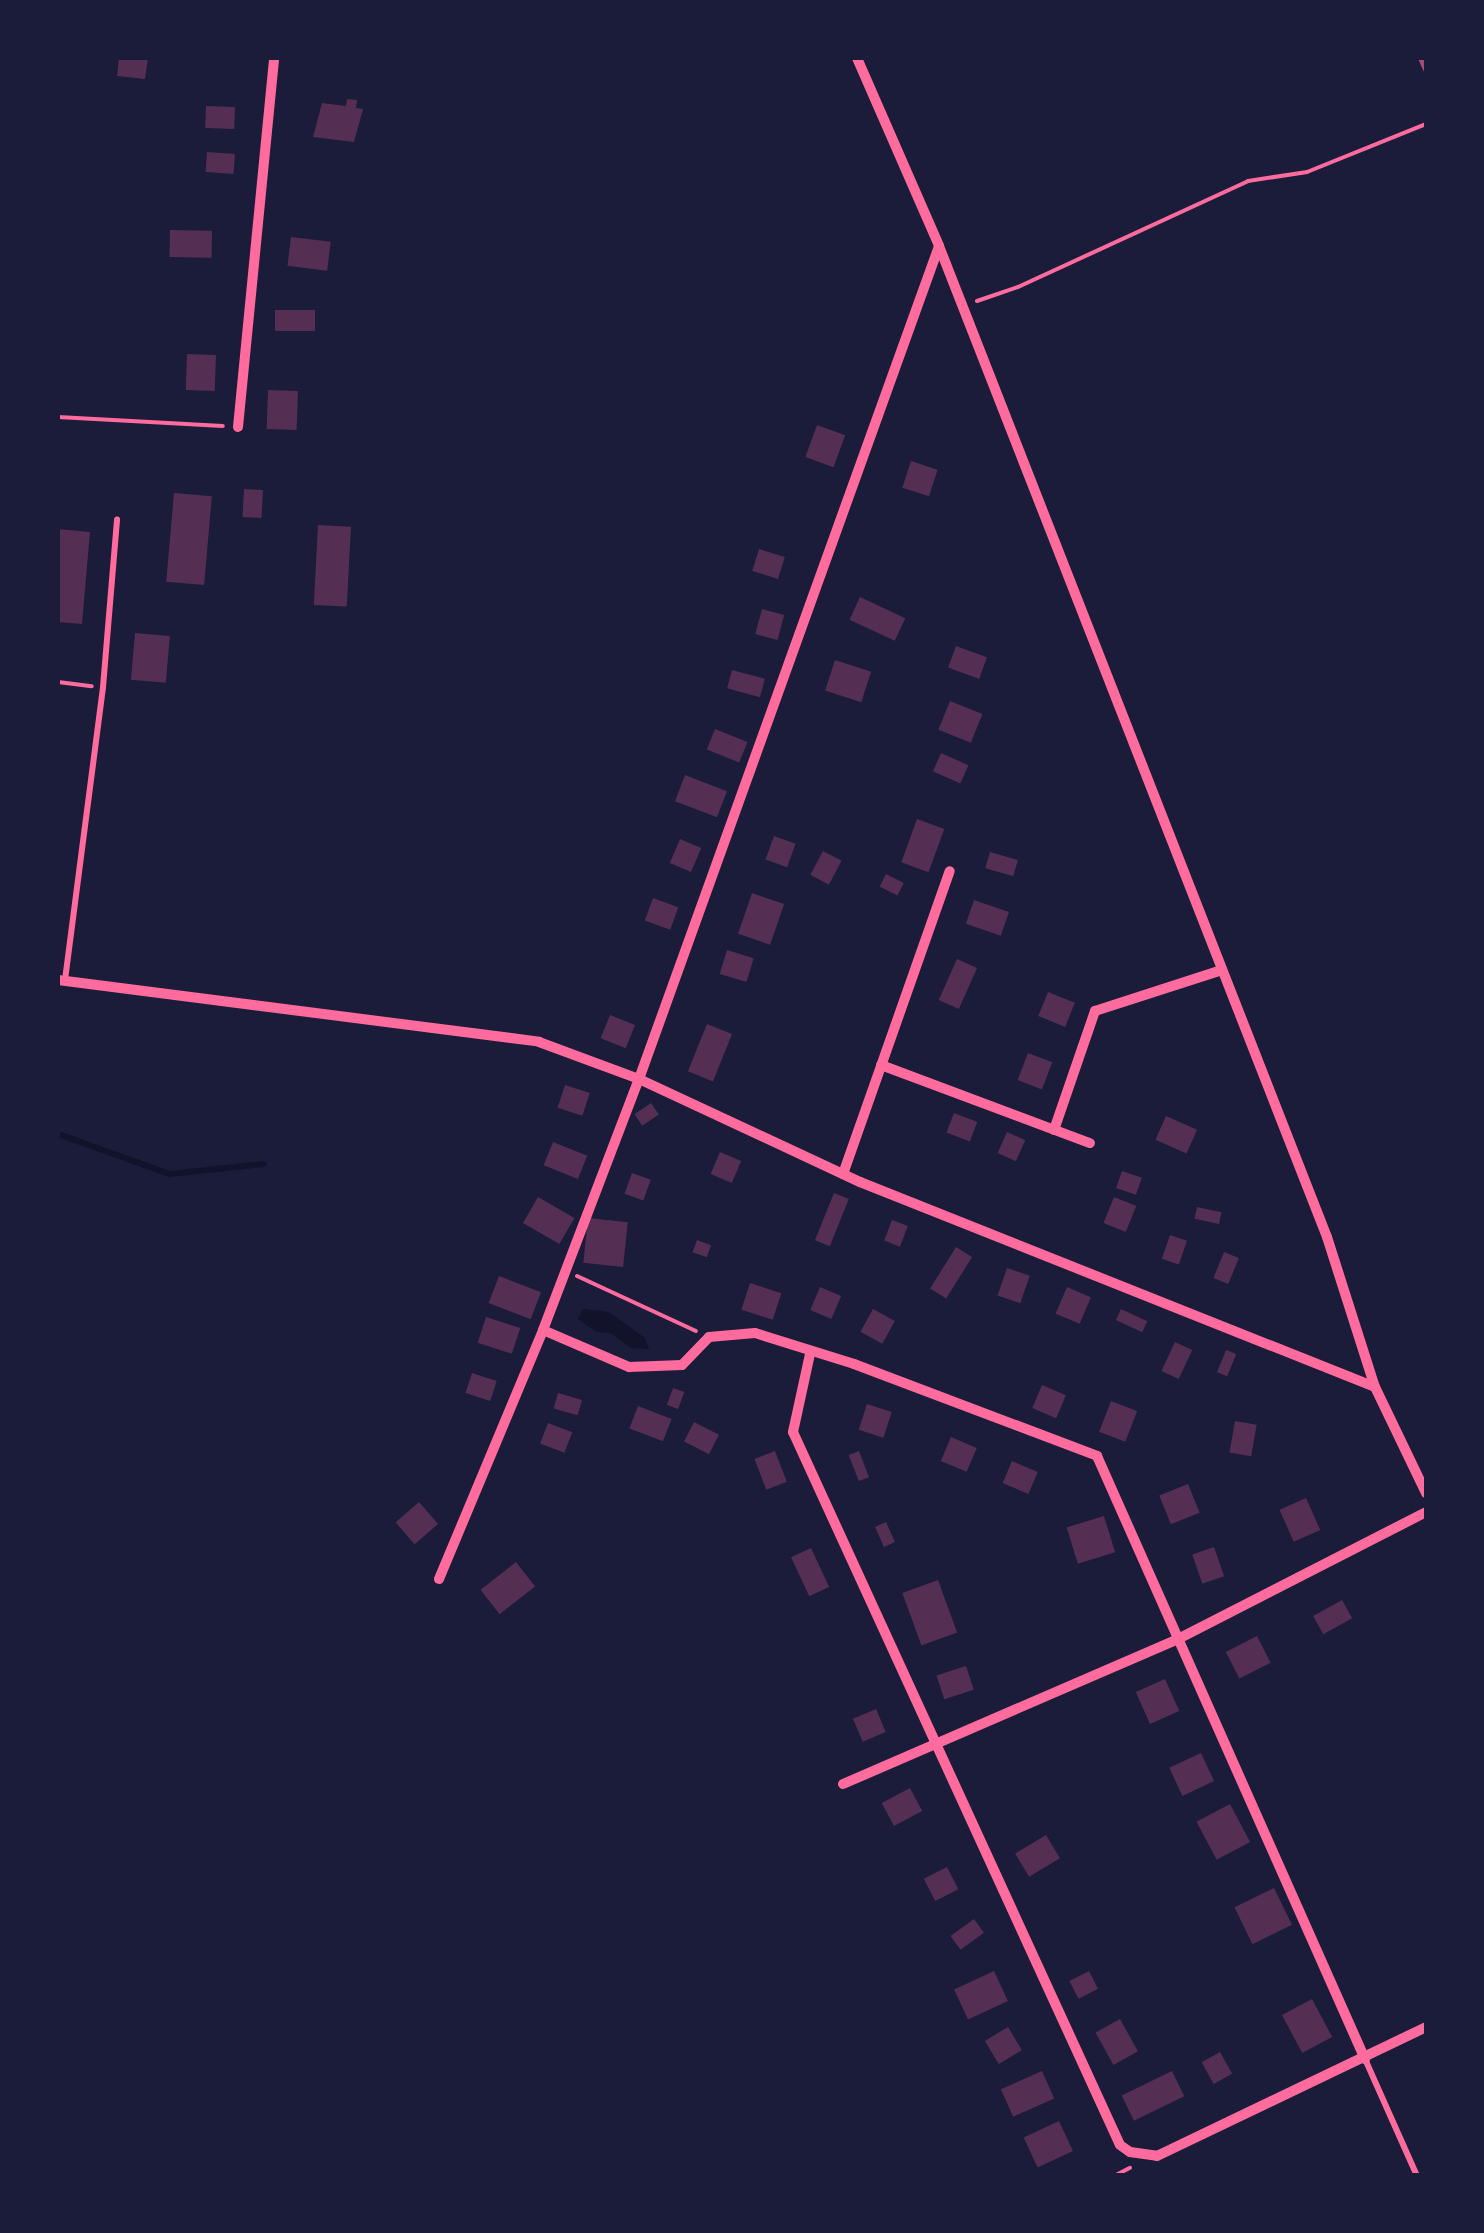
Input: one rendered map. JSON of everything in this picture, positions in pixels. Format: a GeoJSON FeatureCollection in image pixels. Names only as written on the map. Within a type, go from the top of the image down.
{"type":"FeatureCollection","features":[{"type":"Feature","properties":{"kind":"street"},"geometry":{"type":"LineString","coordinates":[[238,427],[274,58]]}},
{"type":"Feature","properties":{"kind":"street"},"geometry":{"type":"LineString","coordinates":[[857,58],[939,246],[1327,1237],[1375,1387],[1426,1493]]}},
{"type":"Feature","properties":{"kind":"street"},"geometry":{"type":"LineString","coordinates":[[438,1578],[543,1330],[639,1080],[939,246]]}},
{"type":"Feature","properties":{"kind":"street"},"geometry":{"type":"LineString","coordinates":[[843,1174],[950,872]]}},
{"type":"Feature","properties":{"kind":"street"},"geometry":{"type":"LineString","coordinates":[[1054,1130],[1095,1011],[1222,970]]}},
{"type":"Feature","properties":{"kind":"street"},"geometry":{"type":"LineString","coordinates":[[61,981],[539,1042],[639,1080],[843,1174],[1375,1387]]}},
{"type":"Feature","properties":{"kind":"street"},"geometry":{"type":"LineString","coordinates":[[881,1066],[1090,1143]]}},
{"type":"Feature","properties":{"kind":"street"},"geometry":{"type":"LineString","coordinates":[[543,1330],[629,1367],[682,1365],[709,1337],[754,1333],[810,1354],[854,1364],[1097,1456],[1365,2058]]}},
{"type":"Feature","properties":{"kind":"street"},"geometry":{"type":"LineString","coordinates":[[810,1354],[793,1432],[1112,2134],[1130,2152],[1156,2156],[1426,2027]]}},
{"type":"Feature","properties":{"kind":"street"},"geometry":{"type":"LineString","coordinates":[[843,1784],[932,1742],[1178,1639],[1426,1512]]}},
{"type":"Feature","properties":{"kind":"lane"},"geometry":{"type":"LineString","coordinates":[[61,981],[103,687],[117,520]]}},
{"type":"Feature","properties":{"kind":"lane"},"geometry":{"type":"LineString","coordinates":[[1365,2058],[1417,2176]]}},
{"type":"Feature","properties":{"kind":"path"},"geometry":{"type":"LineString","coordinates":[[962,306],[1018,287],[1248,181],[1308,172],[1426,124]]}},
{"type":"Feature","properties":{"kind":"path"},"geometry":{"type":"LineString","coordinates":[[58,418],[238,427]]}},
{"type":"Feature","properties":{"kind":"path"},"geometry":{"type":"LineString","coordinates":[[58,682],[103,687]]}},
{"type":"Feature","properties":{"kind":"path"},"geometry":{"type":"LineString","coordinates":[[566,1271],[709,1337]]}},
{"type":"Feature","properties":{"kind":"shaded area"},"geometry":{"type":"Polygon","coordinates":[[[583,1309],[609,1312],[645,1338],[649,1349],[631,1348],[611,1333],[596,1332],[578,1319],[583,1309]]]}},
{"type":"Feature","properties":{"kind":"building"},"geometry":{"type":"Polygon","coordinates":[[[119,58],[148,58],[145,79],[117,76],[119,58]]]}},
{"type":"Feature","properties":{"kind":"building"},"geometry":{"type":"Polygon","coordinates":[[[347,99],[357,100],[356,108],[363,109],[354,142],[313,137],[322,103],[346,106],[347,99]]]}},
{"type":"Feature","properties":{"kind":"building"},"geometry":{"type":"Polygon","coordinates":[[[206,106],[235,107],[234,129],[205,128],[206,106]]]}},
{"type":"Feature","properties":{"kind":"building"},"geometry":{"type":"Polygon","coordinates":[[[207,152],[235,154],[234,174],[206,172],[207,152]]]}},
{"type":"Feature","properties":{"kind":"building"},"geometry":{"type":"Polygon","coordinates":[[[170,230],[212,231],[212,258],[170,257],[170,230]]]}},
{"type":"Feature","properties":{"kind":"building"},"geometry":{"type":"Polygon","coordinates":[[[291,237],[331,242],[327,271],[287,266],[291,237]]]}},
{"type":"Feature","properties":{"kind":"building"},"geometry":{"type":"Polygon","coordinates":[[[275,310],[315,310],[315,331],[275,331],[275,310]]]}},
{"type":"Feature","properties":{"kind":"building"},"geometry":{"type":"Polygon","coordinates":[[[187,354],[216,355],[215,391],[186,390],[187,354]]]}},
{"type":"Feature","properties":{"kind":"building"},"geometry":{"type":"Polygon","coordinates":[[[268,390],[298,391],[297,430],[267,429],[268,390]]]}},
{"type":"Feature","properties":{"kind":"building"},"geometry":{"type":"Polygon","coordinates":[[[817,425],[845,435],[834,467],[805,457],[817,425]]]}},
{"type":"Feature","properties":{"kind":"building"},"geometry":{"type":"Polygon","coordinates":[[[911,461],[938,470],[929,496],[902,488],[911,461]]]}},
{"type":"Feature","properties":{"kind":"building"},"geometry":{"type":"Polygon","coordinates":[[[244,489],[263,490],[262,518],[243,517],[244,489]]]}},
{"type":"Feature","properties":{"kind":"building"},"geometry":{"type":"Polygon","coordinates":[[[174,493],[212,496],[204,585],[166,582],[174,493]]]}},
{"type":"Feature","properties":{"kind":"building"},"geometry":{"type":"Polygon","coordinates":[[[318,525],[351,527],[347,607],[314,605],[318,525]]]}},
{"type":"Feature","properties":{"kind":"building"},"geometry":{"type":"Polygon","coordinates":[[[58,529],[90,532],[82,624],[58,622],[58,529]]]}},
{"type":"Feature","properties":{"kind":"building"},"geometry":{"type":"Polygon","coordinates":[[[759,549],[785,557],[778,579],[752,571],[759,549]]]}},
{"type":"Feature","properties":{"kind":"building"},"geometry":{"type":"Polygon","coordinates":[[[860,597],[905,618],[895,641],[849,620],[860,597]]]}},
{"type":"Feature","properties":{"kind":"building"},"geometry":{"type":"Polygon","coordinates":[[[762,609],[784,615],[777,640],[755,634],[762,609]]]}},
{"type":"Feature","properties":{"kind":"building"},"geometry":{"type":"Polygon","coordinates":[[[135,633],[170,636],[166,683],[131,680],[135,633]]]}},
{"type":"Feature","properties":{"kind":"building"},"geometry":{"type":"Polygon","coordinates":[[[956,646],[987,657],[979,679],[948,668],[956,646]]]}},
{"type":"Feature","properties":{"kind":"building"},"geometry":{"type":"Polygon","coordinates":[[[835,660],[871,672],[861,702],[825,690],[835,660]]]}},
{"type":"Feature","properties":{"kind":"building"},"geometry":{"type":"Polygon","coordinates":[[[732,670],[765,679],[760,697],[727,688],[732,670]]]}},
{"type":"Feature","properties":{"kind":"building"},"geometry":{"type":"Polygon","coordinates":[[[950,701],[982,714],[971,743],[938,730],[950,701]]]}},
{"type":"Feature","properties":{"kind":"building"},"geometry":{"type":"Polygon","coordinates":[[[715,729],[747,742],[739,763],[707,749],[715,729]]]}},
{"type":"Feature","properties":{"kind":"building"},"geometry":{"type":"Polygon","coordinates":[[[941,753],[968,765],[960,783],[933,771],[941,753]]]}},
{"type":"Feature","properties":{"kind":"building"},"geometry":{"type":"Polygon","coordinates":[[[685,775],[727,791],[717,817],[675,801],[685,775]]]}},
{"type":"Feature","properties":{"kind":"building"},"geometry":{"type":"Polygon","coordinates":[[[917,819],[944,829],[929,872],[901,862],[917,819]]]}},
{"type":"Feature","properties":{"kind":"building"},"geometry":{"type":"Polygon","coordinates":[[[774,836],[796,844],[787,867],[765,859],[774,836]]]}},
{"type":"Feature","properties":{"kind":"building"},"geometry":{"type":"Polygon","coordinates":[[[680,839],[701,848],[691,872],[670,863],[680,839]]]}},
{"type":"Feature","properties":{"kind":"building"},"geometry":{"type":"Polygon","coordinates":[[[823,851],[842,861],[829,885],[810,875],[823,851]]]}},
{"type":"Feature","properties":{"kind":"building"},"geometry":{"type":"Polygon","coordinates":[[[990,852],[1018,860],[1013,876],[985,868],[990,852]]]}},
{"type":"Feature","properties":{"kind":"building"},"geometry":{"type":"Polygon","coordinates":[[[886,874],[904,883],[897,896],[880,886],[886,874]]]}},
{"type":"Feature","properties":{"kind":"building"},"geometry":{"type":"Polygon","coordinates":[[[752,893],[784,904],[770,945],[738,934],[752,893]]]}},
{"type":"Feature","properties":{"kind":"building"},"geometry":{"type":"Polygon","coordinates":[[[653,898],[678,907],[670,930],[645,921],[653,898]]]}},
{"type":"Feature","properties":{"kind":"building"},"geometry":{"type":"Polygon","coordinates":[[[974,900],[1009,912],[1001,936],[966,924],[974,900]]]}},
{"type":"Feature","properties":{"kind":"building"},"geometry":{"type":"Polygon","coordinates":[[[727,950],[754,958],[746,982],[720,974],[727,950]]]}},
{"type":"Feature","properties":{"kind":"building"},"geometry":{"type":"Polygon","coordinates":[[[957,959],[977,968],[959,1009],[939,1000],[957,959]]]}},
{"type":"Feature","properties":{"kind":"building"},"geometry":{"type":"Polygon","coordinates":[[[1048,992],[1075,1003],[1065,1027],[1038,1016],[1048,992]]]}},
{"type":"Feature","properties":{"kind":"building"},"geometry":{"type":"Polygon","coordinates":[[[610,1015],[635,1025],[626,1048],[601,1038],[610,1015]]]}},
{"type":"Feature","properties":{"kind":"building"},"geometry":{"type":"Polygon","coordinates":[[[707,1024],[732,1034],[713,1081],[688,1071],[707,1024]]]}},
{"type":"Feature","properties":{"kind":"building"},"geometry":{"type":"Polygon","coordinates":[[[1028,1053],[1052,1062],[1042,1089],[1018,1080],[1028,1053]]]}},
{"type":"Feature","properties":{"kind":"building"},"geometry":{"type":"Polygon","coordinates":[[[565,1085],[590,1093],[582,1116],[558,1108],[565,1085]]]}},
{"type":"Feature","properties":{"kind":"building"},"geometry":{"type":"Polygon","coordinates":[[[651,1103],[659,1115],[642,1126],[634,1114],[651,1103]]]}},
{"type":"Feature","properties":{"kind":"building"},"geometry":{"type":"Polygon","coordinates":[[[954,1113],[977,1122],[970,1142],[946,1133],[954,1113]]]}},
{"type":"Feature","properties":{"kind":"building"},"geometry":{"type":"Polygon","coordinates":[[[1166,1116],[1197,1130],[1186,1154],[1155,1140],[1166,1116]]]}},
{"type":"Feature","properties":{"kind":"building"},"geometry":{"type":"Polygon","coordinates":[[[1007,1132],[1025,1140],[1016,1161],[998,1153],[1007,1132]]]}},
{"type":"Feature","properties":{"kind":"building"},"geometry":{"type":"Polygon","coordinates":[[[553,1142],[587,1156],[578,1179],[544,1165],[553,1142]]]}},
{"type":"Feature","properties":{"kind":"building"},"geometry":{"type":"Polygon","coordinates":[[[720,1152],[741,1161],[732,1183],[711,1174],[720,1152]]]}},
{"type":"Feature","properties":{"kind":"building"},"geometry":{"type":"Polygon","coordinates":[[[1122,1171],[1142,1178],[1136,1195],[1116,1188],[1122,1171]]]}},
{"type":"Feature","properties":{"kind":"building"},"geometry":{"type":"Polygon","coordinates":[[[632,1173],[651,1180],[643,1201],[624,1194],[632,1173]]]}},
{"type":"Feature","properties":{"kind":"building"},"geometry":{"type":"Polygon","coordinates":[[[834,1193],[849,1199],[830,1246],[815,1240],[834,1193]]]}},
{"type":"Feature","properties":{"kind":"building"},"geometry":{"type":"Polygon","coordinates":[[[538,1197],[574,1218],[559,1244],[523,1223],[538,1197]]]}},
{"type":"Feature","properties":{"kind":"building"},"geometry":{"type":"Polygon","coordinates":[[[1114,1197],[1136,1206],[1126,1232],[1104,1223],[1114,1197]]]}},
{"type":"Feature","properties":{"kind":"building"},"geometry":{"type":"Polygon","coordinates":[[[1197,1207],[1221,1212],[1219,1224],[1195,1219],[1197,1207]]]}},
{"type":"Feature","properties":{"kind":"building"},"geometry":{"type":"Polygon","coordinates":[[[588,1218],[628,1222],[623,1267],[583,1263],[588,1218]]]}},
{"type":"Feature","properties":{"kind":"building"},"geometry":{"type":"Polygon","coordinates":[[[892,1220],[908,1226],[900,1247],[884,1241],[892,1220]]]}},
{"type":"Feature","properties":{"kind":"building"},"geometry":{"type":"Polygon","coordinates":[[[1170,1235],[1187,1241],[1179,1264],[1162,1259],[1170,1235]]]}},
{"type":"Feature","properties":{"kind":"building"},"geometry":{"type":"Polygon","coordinates":[[[697,1240],[711,1245],[707,1257],[693,1252],[697,1240]]]}},
{"type":"Feature","properties":{"kind":"building"},"geometry":{"type":"Polygon","coordinates":[[[956,1247],[972,1257],[946,1299],[930,1289],[956,1247]]]}},
{"type":"Feature","properties":{"kind":"building"},"geometry":{"type":"Polygon","coordinates":[[[1224,1252],[1239,1258],[1228,1284],[1214,1278],[1224,1252]]]}},
{"type":"Feature","properties":{"kind":"building"},"geometry":{"type":"Polygon","coordinates":[[[1007,1268],[1030,1276],[1020,1303],[998,1295],[1007,1268]]]}},
{"type":"Feature","properties":{"kind":"building"},"geometry":{"type":"Polygon","coordinates":[[[499,1276],[541,1292],[531,1319],[489,1303],[499,1276]]]}},
{"type":"Feature","properties":{"kind":"building"},"geometry":{"type":"Polygon","coordinates":[[[750,1283],[781,1293],[773,1320],[741,1310],[750,1283]]]}},
{"type":"Feature","properties":{"kind":"building"},"geometry":{"type":"Polygon","coordinates":[[[820,1287],[841,1296],[831,1319],[810,1310],[820,1287]]]}},
{"type":"Feature","properties":{"kind":"building"},"geometry":{"type":"Polygon","coordinates":[[[1067,1287],[1091,1297],[1080,1324],[1056,1314],[1067,1287]]]}},
{"type":"Feature","properties":{"kind":"building"},"geometry":{"type":"Polygon","coordinates":[[[873,1309],[895,1321],[882,1344],[860,1332],[873,1309]]]}},
{"type":"Feature","properties":{"kind":"building"},"geometry":{"type":"Polygon","coordinates":[[[1121,1309],[1147,1321],[1142,1332],[1116,1320],[1121,1309]]]}},
{"type":"Feature","properties":{"kind":"building"},"geometry":{"type":"Polygon","coordinates":[[[486,1317],[520,1328],[512,1354],[478,1343],[486,1317]]]}},
{"type":"Feature","properties":{"kind":"building"},"geometry":{"type":"Polygon","coordinates":[[[1175,1342],[1192,1350],[1179,1379],[1161,1371],[1175,1342]]]}},
{"type":"Feature","properties":{"kind":"building"},"geometry":{"type":"Polygon","coordinates":[[[1226,1350],[1236,1354],[1227,1376],[1217,1372],[1226,1350]]]}},
{"type":"Feature","properties":{"kind":"building"},"geometry":{"type":"Polygon","coordinates":[[[472,1373],[497,1381],[490,1401],[466,1393],[472,1373]]]}},
{"type":"Feature","properties":{"kind":"building"},"geometry":{"type":"Polygon","coordinates":[[[1042,1385],[1066,1395],[1056,1418],[1032,1408],[1042,1385]]]}},
{"type":"Feature","properties":{"kind":"building"},"geometry":{"type":"Polygon","coordinates":[[[673,1388],[684,1392],[678,1409],[667,1405],[673,1388]]]}},
{"type":"Feature","properties":{"kind":"building"},"geometry":{"type":"Polygon","coordinates":[[[558,1393],[582,1400],[578,1415],[554,1408],[558,1393]]]}},
{"type":"Feature","properties":{"kind":"building"},"geometry":{"type":"Polygon","coordinates":[[[1111,1401],[1137,1411],[1125,1442],[1099,1432],[1111,1401]]]}},
{"type":"Feature","properties":{"kind":"building"},"geometry":{"type":"Polygon","coordinates":[[[867,1404],[892,1412],[883,1438],[859,1430],[867,1404]]]}},
{"type":"Feature","properties":{"kind":"building"},"geometry":{"type":"Polygon","coordinates":[[[638,1406],[672,1419],[663,1441],[629,1428],[638,1406]]]}},
{"type":"Feature","properties":{"kind":"building"},"geometry":{"type":"Polygon","coordinates":[[[1235,1421],[1257,1425],[1251,1456],[1229,1453],[1235,1421]]]}},
{"type":"Feature","properties":{"kind":"building"},"geometry":{"type":"Polygon","coordinates":[[[694,1422],[719,1435],[709,1454],[684,1442],[694,1422]]]}},
{"type":"Feature","properties":{"kind":"building"},"geometry":{"type":"Polygon","coordinates":[[[548,1423],[572,1432],[564,1453],[540,1444],[548,1423]]]}},
{"type":"Feature","properties":{"kind":"building"},"geometry":{"type":"Polygon","coordinates":[[[951,1437],[977,1448],[967,1472],[941,1461],[951,1437]]]}},
{"type":"Feature","properties":{"kind":"building"},"geometry":{"type":"Polygon","coordinates":[[[775,1451],[787,1482],[766,1490],[754,1459],[775,1451]]]}},
{"type":"Feature","properties":{"kind":"building"},"geometry":{"type":"Polygon","coordinates":[[[859,1451],[869,1477],[859,1481],[849,1455],[859,1451]]]}},
{"type":"Feature","properties":{"kind":"building"},"geometry":{"type":"Polygon","coordinates":[[[1012,1461],[1038,1472],[1028,1494],[1003,1483],[1012,1461]]]}},
{"type":"Feature","properties":{"kind":"building"},"geometry":{"type":"Polygon","coordinates":[[[1188,1484],[1200,1513],[1171,1524],[1159,1496],[1188,1484]]]}},
{"type":"Feature","properties":{"kind":"building"},"geometry":{"type":"Polygon","coordinates":[[[1306,1498],[1320,1530],[1294,1542],[1280,1510],[1306,1498]]]}},
{"type":"Feature","properties":{"kind":"building"},"geometry":{"type":"Polygon","coordinates":[[[419,1502],[438,1524],[415,1544],[396,1522],[419,1502]]]}},
{"type":"Feature","properties":{"kind":"building"},"geometry":{"type":"Polygon","coordinates":[[[1104,1516],[1115,1552],[1078,1564],[1067,1527],[1104,1516]]]}},
{"type":"Feature","properties":{"kind":"building"},"geometry":{"type":"Polygon","coordinates":[[[886,1522],[895,1542],[884,1547],[875,1527],[886,1522]]]}},
{"type":"Feature","properties":{"kind":"building"},"geometry":{"type":"Polygon","coordinates":[[[1214,1547],[1224,1576],[1202,1584],[1192,1554],[1214,1547]]]}},
{"type":"Feature","properties":{"kind":"building"},"geometry":{"type":"Polygon","coordinates":[[[811,1548],[829,1587],[809,1596],[791,1557],[811,1548]]]}},
{"type":"Feature","properties":{"kind":"building"},"geometry":{"type":"Polygon","coordinates":[[[516,1562],[535,1586],[500,1614],[481,1590],[516,1562]]]}},
{"type":"Feature","properties":{"kind":"building"},"geometry":{"type":"Polygon","coordinates":[[[938,1580],[957,1633],[921,1646],[902,1593],[938,1580]]]}},
{"type":"Feature","properties":{"kind":"building"},"geometry":{"type":"Polygon","coordinates":[[[1342,1600],[1352,1618],[1323,1634],[1313,1616],[1342,1600]]]}},
{"type":"Feature","properties":{"kind":"building"},"geometry":{"type":"Polygon","coordinates":[[[1257,1636],[1271,1663],[1239,1679],[1226,1652],[1257,1636]]]}},
{"type":"Feature","properties":{"kind":"building"},"geometry":{"type":"Polygon","coordinates":[[[966,1666],[974,1690],[944,1699],[937,1676],[966,1666]]]}},
{"type":"Feature","properties":{"kind":"building"},"geometry":{"type":"Polygon","coordinates":[[[1165,1679],[1179,1711],[1150,1724],[1136,1692],[1165,1679]]]}},
{"type":"Feature","properties":{"kind":"building"},"geometry":{"type":"Polygon","coordinates":[[[876,1709],[886,1732],[863,1742],[853,1719],[876,1709]]]}},
{"type":"Feature","properties":{"kind":"building"},"geometry":{"type":"Polygon","coordinates":[[[1201,1753],[1214,1781],[1182,1796],[1169,1768],[1201,1753]]]}},
{"type":"Feature","properties":{"kind":"building"},"geometry":{"type":"Polygon","coordinates":[[[910,1788],[922,1811],[894,1826],[882,1803],[910,1788]]]}},
{"type":"Feature","properties":{"kind":"building"},"geometry":{"type":"Polygon","coordinates":[[[1230,1804],[1250,1842],[1217,1860],[1196,1822],[1230,1804]]]}},
{"type":"Feature","properties":{"kind":"building"},"geometry":{"type":"Polygon","coordinates":[[[1046,1835],[1060,1858],[1029,1877],[1015,1854],[1046,1835]]]}},
{"type":"Feature","properties":{"kind":"building"},"geometry":{"type":"Polygon","coordinates":[[[947,1867],[958,1889],[935,1901],[924,1879],[947,1867]]]}},
{"type":"Feature","properties":{"kind":"building"},"geometry":{"type":"Polygon","coordinates":[[[1274,1888],[1292,1925],[1252,1944],[1234,1907],[1274,1888]]]}},
{"type":"Feature","properties":{"kind":"building"},"geometry":{"type":"Polygon","coordinates":[[[974,1919],[984,1933],[961,1950],[951,1936],[974,1919]]]}},
{"type":"Feature","properties":{"kind":"building"},"geometry":{"type":"Polygon","coordinates":[[[994,1971],[1008,2001],[968,2020],[954,1990],[994,1971]]]}},
{"type":"Feature","properties":{"kind":"building"},"geometry":{"type":"Polygon","coordinates":[[[1089,1971],[1098,1989],[1078,1999],[1069,1981],[1089,1971]]]}},
{"type":"Feature","properties":{"kind":"building"},"geometry":{"type":"Polygon","coordinates":[[[1312,1999],[1332,2037],[1302,2053],[1282,2015],[1312,1999]]]}},
{"type":"Feature","properties":{"kind":"building"},"geometry":{"type":"Polygon","coordinates":[[[1120,2019],[1138,2051],[1113,2065],[1096,2033],[1120,2019]]]}},
{"type":"Feature","properties":{"kind":"building"},"geometry":{"type":"Polygon","coordinates":[[[1008,2027],[1022,2050],[999,2064],[985,2041],[1008,2027]]]}},
{"type":"Feature","properties":{"kind":"building"},"geometry":{"type":"Polygon","coordinates":[[[1220,2052],[1232,2074],[1214,2084],[1202,2062],[1220,2052]]]}},
{"type":"Feature","properties":{"kind":"building"},"geometry":{"type":"Polygon","coordinates":[[[1042,2071],[1054,2098],[1013,2117],[1001,2089],[1042,2071]]]}},
{"type":"Feature","properties":{"kind":"building"},"geometry":{"type":"Polygon","coordinates":[[[1172,2071],[1184,2096],[1134,2121],[1122,2096],[1172,2071]]]}},
{"type":"Feature","properties":{"kind":"building"},"geometry":{"type":"Polygon","coordinates":[[[1059,2121],[1073,2151],[1038,2167],[1024,2137],[1059,2121]]]}},
{"type":"Feature","properties":{"kind":"waterway"},"geometry":{"type":"LineString","coordinates":[[58,1134],[170,1174],[263,1164]]}},
{"type":"Feature","properties":{"kind":"railway"},"geometry":{"type":"LineString","coordinates":[[1421,58],[1426,69]]}}]}
